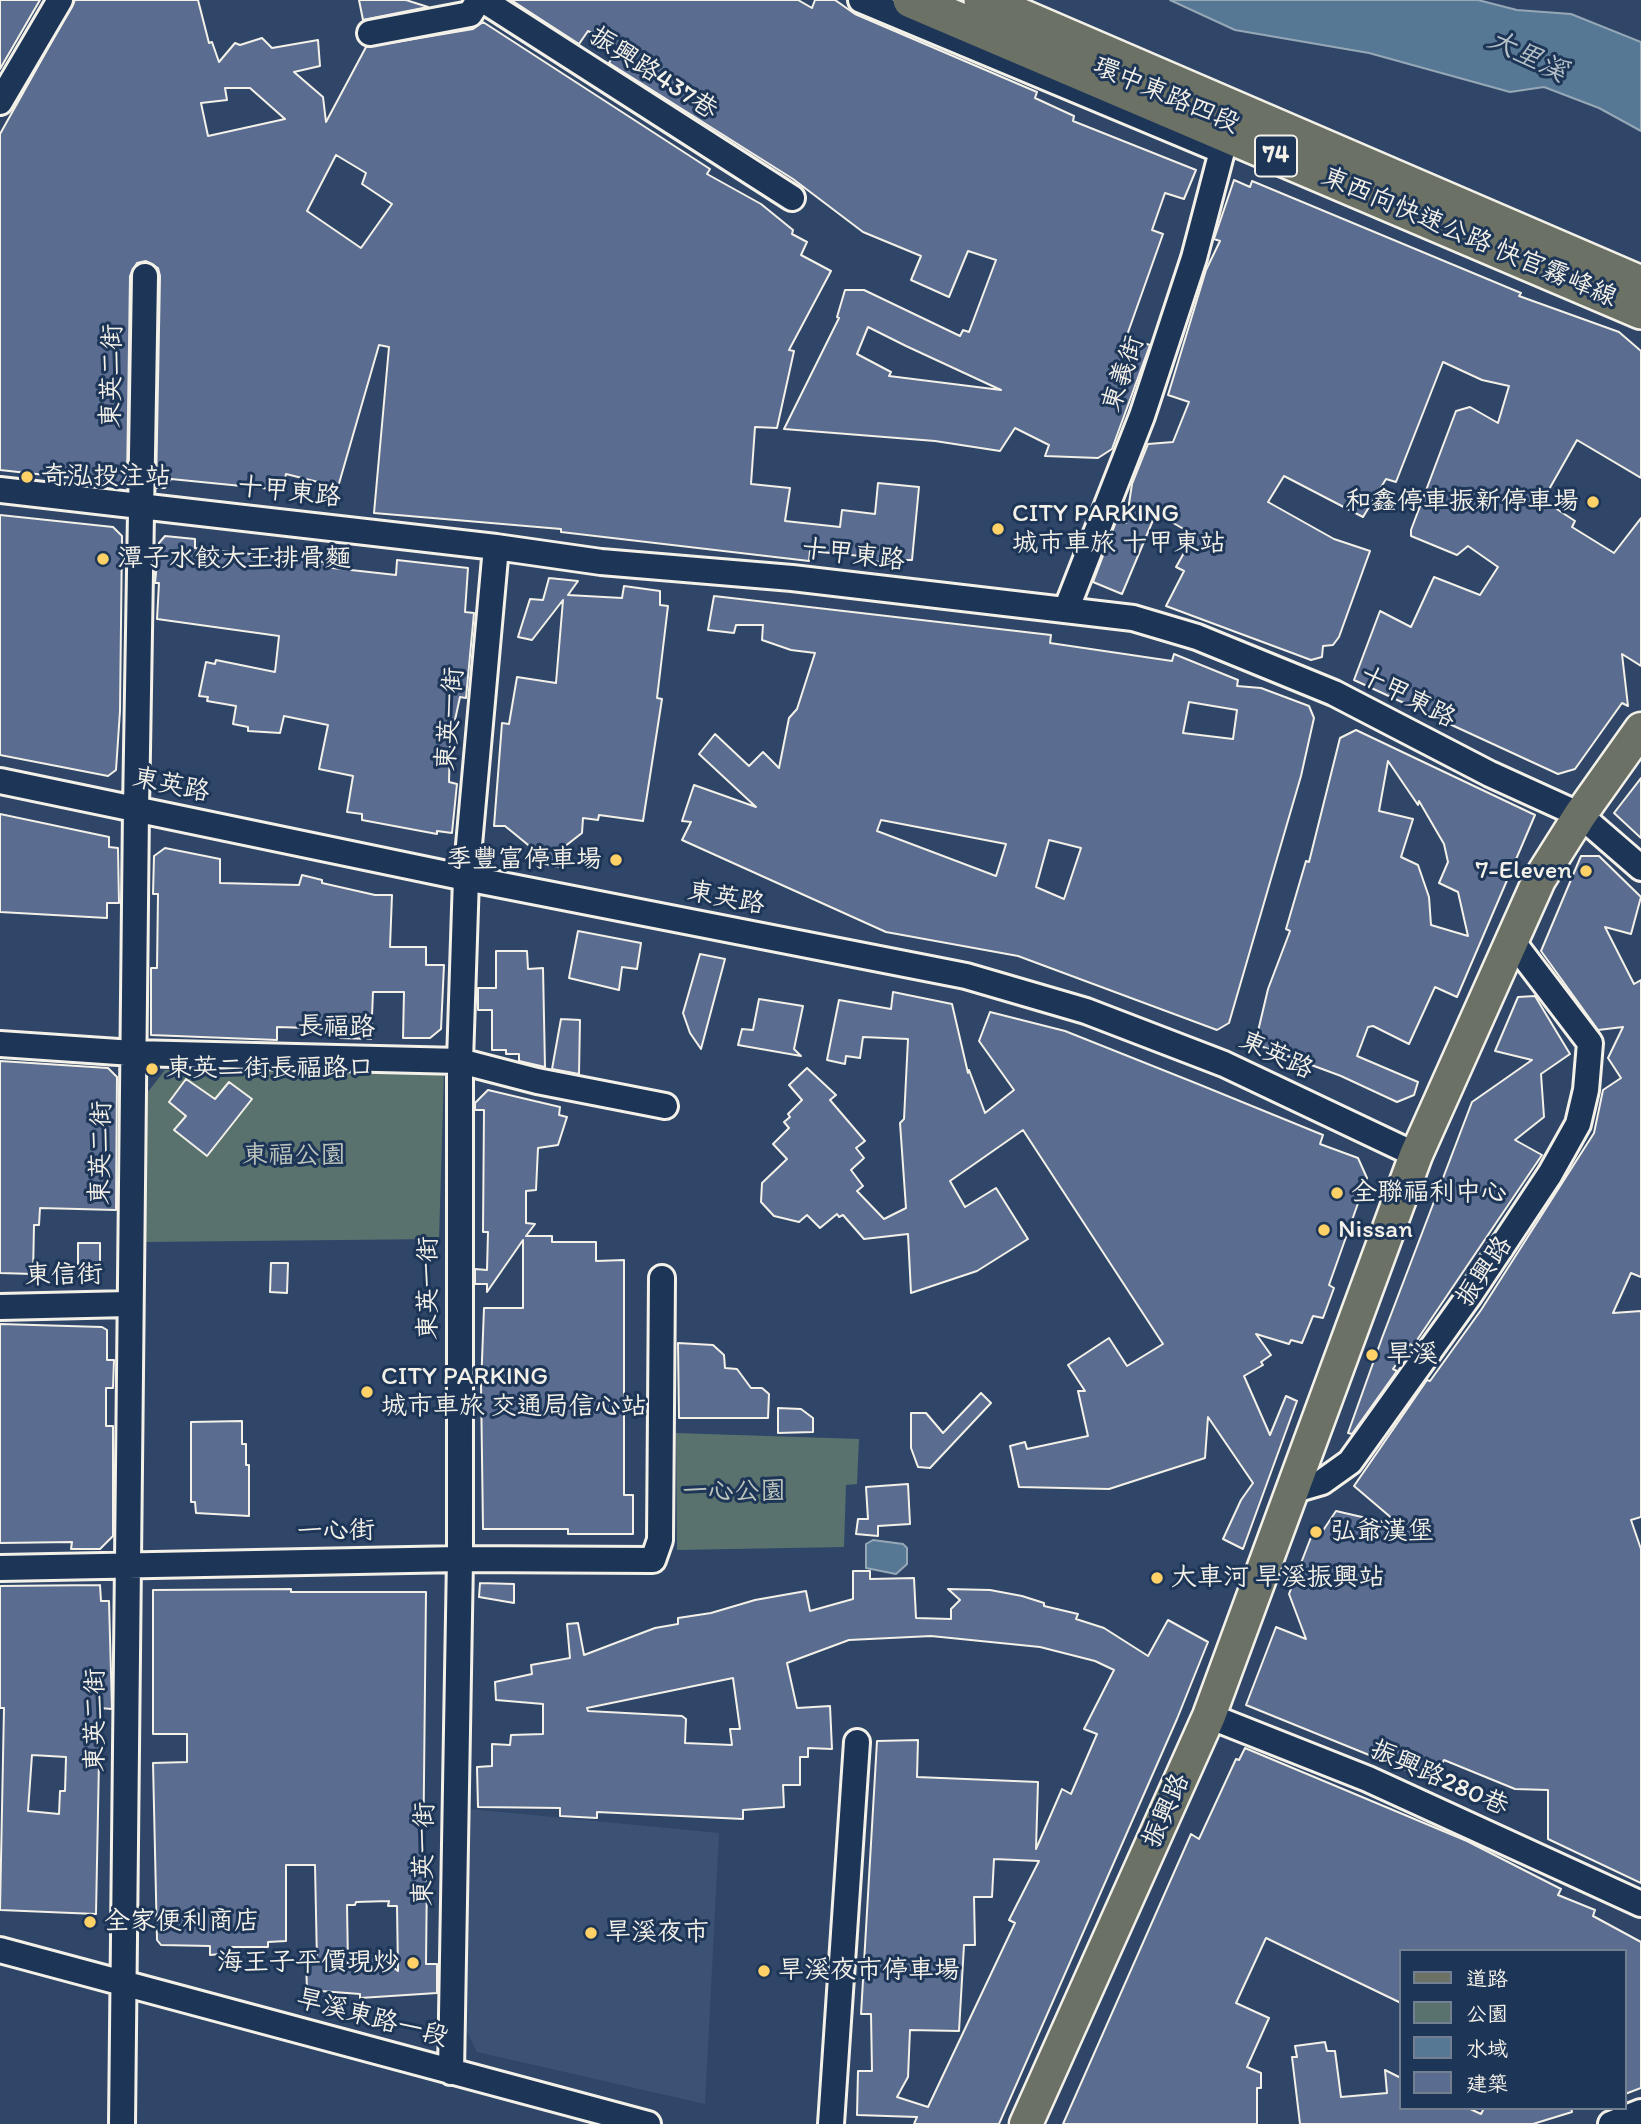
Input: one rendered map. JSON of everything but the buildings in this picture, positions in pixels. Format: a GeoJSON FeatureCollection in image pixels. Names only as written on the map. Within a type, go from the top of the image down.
{"type":"FeatureCollection","features":[{"type":"Feature","properties":{"kind":"highway","name":"東西向快速公路 快官霧峰線"},"geometry":{"type":"LineString","coordinates":[[911,0],[1641,311]]}},
{"type":"Feature","properties":{"kind":"highway","name":"東西向快速公路 快官霧峰線"},"geometry":{"type":"LineString","coordinates":[[982,0],[1641,284]]}},
{"type":"Feature","properties":{"kind":"highway"},"geometry":{"type":"LineString","coordinates":[[997,0],[1052,30]]}},
{"type":"Feature","properties":{"kind":"main road","name":"振興路"},"geometry":{"type":"LineString","coordinates":[[1026,2124],[1209,1717],[1416,1155],[1539,880],[1580,815],[1641,729]]}},
{"type":"Feature","properties":{"kind":"street"},"geometry":{"type":"LineString","coordinates":[[0,102],[60,0]]}},
{"type":"Feature","properties":{"kind":"street","name":"振興路437巷"},"geometry":{"type":"LineString","coordinates":[[370,33],[470,14],[481,0],[792,198]]}},
{"type":"Feature","properties":{"kind":"street","name":"環中東路四段"},"geometry":{"type":"LineString","coordinates":[[861,0],[1641,328]]}},
{"type":"Feature","properties":{"kind":"street","name":"東義街"},"geometry":{"type":"LineString","coordinates":[[1066,610],[1142,416],[1194,258],[1222,151]]}},
{"type":"Feature","properties":{"kind":"street","name":"東英二街"},"geometry":{"type":"LineString","coordinates":[[122,2124],[136,808],[145,276]]}},
{"type":"Feature","properties":{"kind":"street","name":"十甲東路"},"geometry":{"type":"LineString","coordinates":[[0,491],[495,547],[601,562],[792,578],[1133,618],[1197,638],[1334,693],[1490,774],[1580,815],[1641,867]]}},
{"type":"Feature","properties":{"kind":"street","name":"東英一街"},"geometry":{"type":"LineString","coordinates":[[451,2072],[460,1559],[460,1060],[466,878],[495,547]]}},
{"type":"Feature","properties":{"kind":"street","name":"東英路"},"geometry":{"type":"LineString","coordinates":[[0,781],[992,984],[1086,1011],[1224,1064],[1416,1155]]}},
{"type":"Feature","properties":{"kind":"street","name":"振興路"},"geometry":{"type":"LineString","coordinates":[[1291,1491],[1322,1482],[1350,1462],[1469,1296],[1550,1174],[1578,1125],[1586,1090],[1590,1043],[1513,942]]}},
{"type":"Feature","properties":{"kind":"street","name":"長福路"},"geometry":{"type":"LineString","coordinates":[[0,1044],[133,1053],[460,1060],[537,1081],[665,1106]]}},
{"type":"Feature","properties":{"kind":"street","name":"一心街"},"geometry":{"type":"LineString","coordinates":[[0,1568],[460,1559],[653,1560],[660,1540],[662,1279]]}},
{"type":"Feature","properties":{"kind":"street","name":"東信街"},"geometry":{"type":"LineString","coordinates":[[0,1307],[130,1304]]}},
{"type":"Feature","properties":{"kind":"street","name":"振興路280巷"},"geometry":{"type":"LineString","coordinates":[[1209,1717],[1368,1779],[1641,1904]]}},
{"type":"Feature","properties":{"kind":"street"},"geometry":{"type":"LineString","coordinates":[[831,2124],[857,1742]]}},
{"type":"Feature","properties":{"kind":"street","name":"旱溪東路一段"},"geometry":{"type":"LineString","coordinates":[[0,1950],[648,2124]]}},
{"type":"Feature","properties":{"kind":"street"},"geometry":{"type":"LineString","coordinates":[[1611,2124],[1641,2112]]}},
{"type":"Feature","properties":{"kind":"shaded area","name":"旱溪夜市"},"geometry":{"type":"Polygon","coordinates":[[[470,1809],[719,1833],[705,2104],[477,2052],[467,2032],[470,1809]]]}},
{"type":"Feature","properties":{"kind":"green space","name":"東福公園"},"geometry":{"type":"Polygon","coordinates":[[[165,1070],[444,1073],[439,1239],[145,1242],[147,1093],[165,1070]]]}},
{"type":"Feature","properties":{"kind":"green space","name":"一心公園"},"geometry":{"type":"Polygon","coordinates":[[[676,1433],[859,1439],[857,1484],[846,1485],[844,1547],[677,1550],[676,1433]]]}},
{"type":"Feature","properties":{"kind":"water","name":"大里溪"},"geometry":{"type":"Polygon","coordinates":[[[1170,0],[1478,0],[1517,10],[1571,14],[1641,42],[1641,131],[1599,108],[1544,87],[1510,92],[1369,53],[1235,30],[1170,0]]]}},
{"type":"Feature","properties":{"kind":"water"},"geometry":{"type":"Polygon","coordinates":[[[873,1540],[903,1544],[907,1548],[907,1564],[896,1574],[866,1568],[866,1544],[873,1540]]]}},
{"type":"Feature","properties":{"kind":"place","name":"奇泓投注站"},"geometry":{"type":"Point","coordinates":[27,477]}},
{"type":"Feature","properties":{"kind":"place","name":"和鑫停車振新停車場"},"geometry":{"type":"Point","coordinates":[1593,502]}},
{"type":"Feature","properties":{"kind":"place","name":"CITY PARKING 城市車旅 十甲東站"},"geometry":{"type":"Point","coordinates":[998,529]}},
{"type":"Feature","properties":{"kind":"place","name":"潭子水餃大王排骨麵"},"geometry":{"type":"Point","coordinates":[103,559]}},
{"type":"Feature","properties":{"kind":"place","name":"季豐富停車場"},"geometry":{"type":"Point","coordinates":[616,860]}},
{"type":"Feature","properties":{"kind":"place","name":"7-Eleven"},"geometry":{"type":"Point","coordinates":[1586,871]}},
{"type":"Feature","properties":{"kind":"place","name":"東英二街長福路口"},"geometry":{"type":"Point","coordinates":[152,1069]}},
{"type":"Feature","properties":{"kind":"place","name":"全聯福利中心"},"geometry":{"type":"Point","coordinates":[1337,1193]}},
{"type":"Feature","properties":{"kind":"place","name":"Nissan"},"geometry":{"type":"Point","coordinates":[1324,1230]}},
{"type":"Feature","properties":{"kind":"place","name":"旱溪"},"geometry":{"type":"Point","coordinates":[1372,1355]}},
{"type":"Feature","properties":{"kind":"place","name":"CITY PARKING 城市車旅 交通局信心站"},"geometry":{"type":"Point","coordinates":[367,1392]}},
{"type":"Feature","properties":{"kind":"place","name":"弘爺漢堡"},"geometry":{"type":"Point","coordinates":[1316,1532]}},
{"type":"Feature","properties":{"kind":"place","name":"大車河 旱溪振興站"},"geometry":{"type":"Point","coordinates":[1157,1578]}},
{"type":"Feature","properties":{"kind":"place","name":"全家便利商店"},"geometry":{"type":"Point","coordinates":[90,1922]}},
{"type":"Feature","properties":{"kind":"place","name":"旱溪夜市"},"geometry":{"type":"Point","coordinates":[591,1933]}},
{"type":"Feature","properties":{"kind":"place","name":"海王子平價現炒"},"geometry":{"type":"Point","coordinates":[413,1963]}},
{"type":"Feature","properties":{"kind":"place","name":"旱溪夜市停車場"},"geometry":{"type":"Point","coordinates":[764,1971]}}]}
